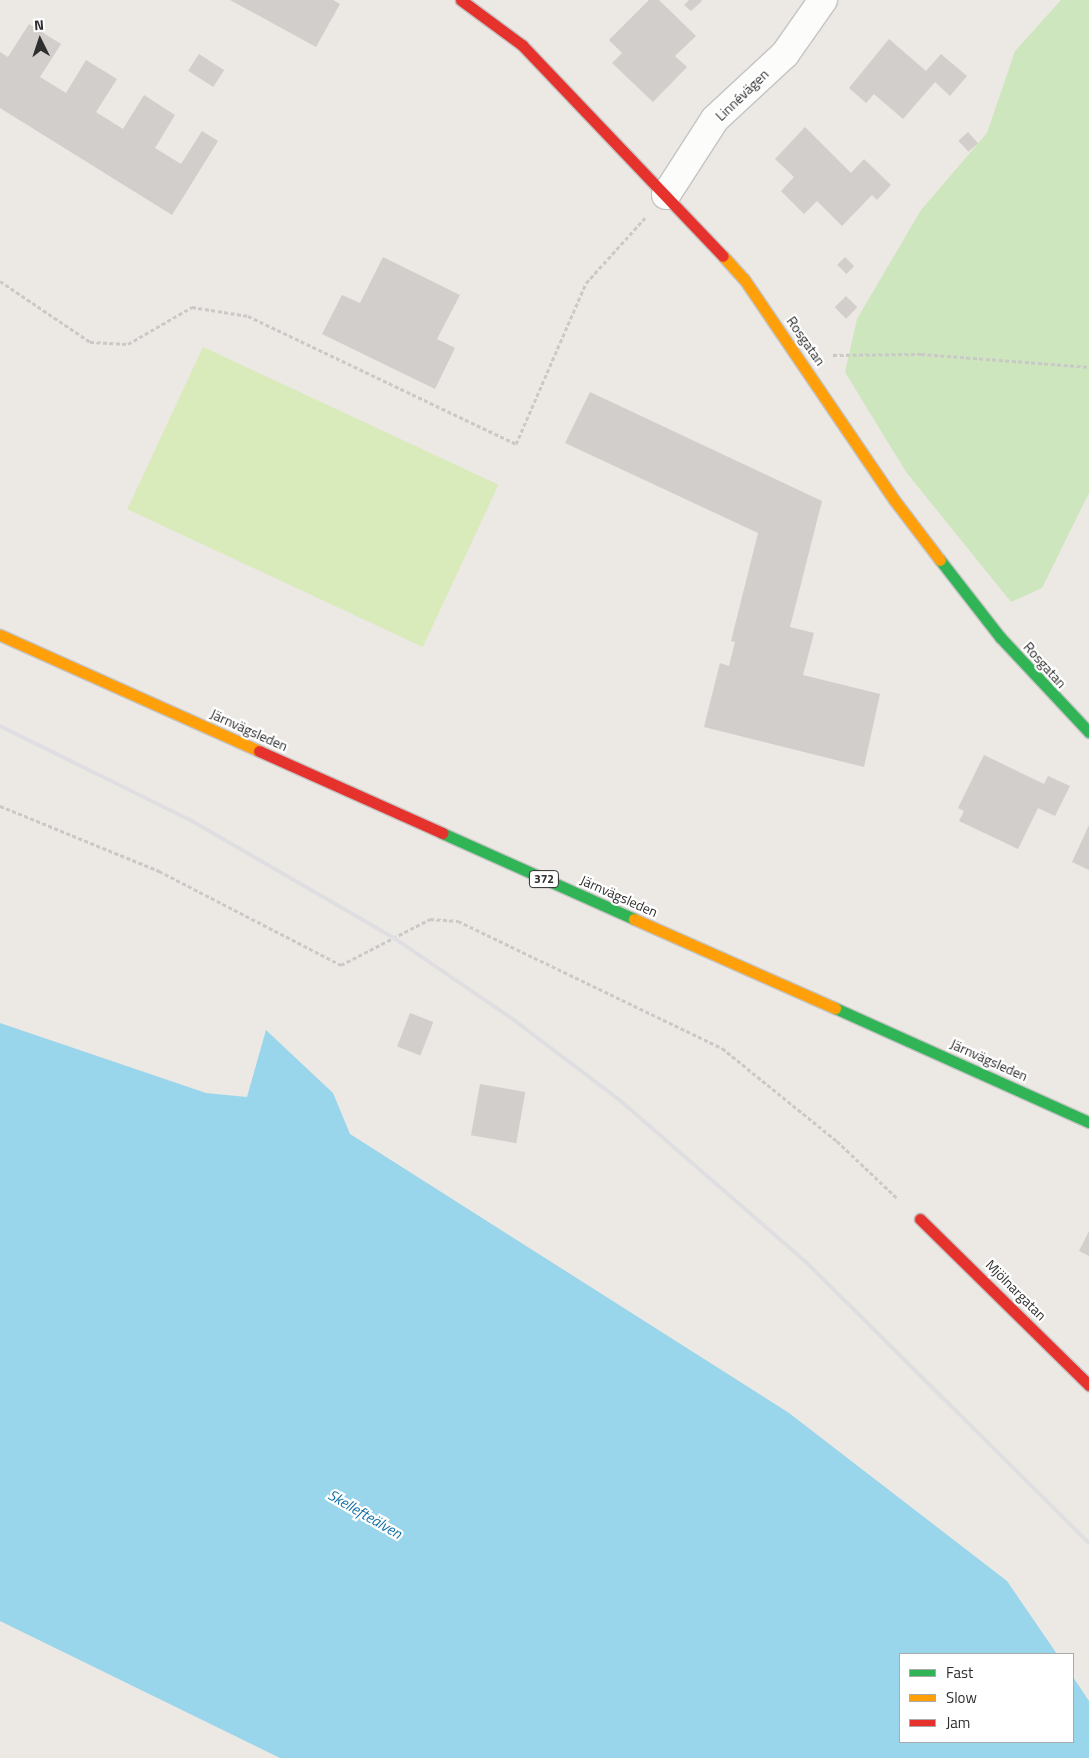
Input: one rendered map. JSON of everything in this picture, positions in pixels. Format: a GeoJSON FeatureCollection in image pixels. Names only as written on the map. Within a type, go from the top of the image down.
{"type":"FeatureCollection","features":[{"type":"Feature","properties":{"kind":"street","name":"Rosgatan"},"geometry":{"type":"LineString","coordinates":[[461,0],[522,45],[744,279],[895,501],[994,629],[1089,732]]}},
{"type":"Feature","properties":{"kind":"street","name":"Linnévägen"},"geometry":{"type":"LineString","coordinates":[[666,195],[715,119],[785,54],[823,0]]}},
{"type":"Feature","properties":{"kind":"street","name":"Järnvägsleden"},"geometry":{"type":"LineString","coordinates":[[0,635],[1089,1122]]}},
{"type":"Feature","properties":{"kind":"street","name":"Mjölnargatan"},"geometry":{"type":"LineString","coordinates":[[920,1219],[1089,1385]]}},
{"type":"Feature","properties":{"kind":"path"},"geometry":{"type":"LineString","coordinates":[[0,281],[90,342],[128,344],[192,307],[248,316],[516,444],[586,283],[666,195]]}},
{"type":"Feature","properties":{"kind":"path"},"geometry":{"type":"LineString","coordinates":[[797,355],[921,354],[1089,367]]}},
{"type":"Feature","properties":{"kind":"path"},"geometry":{"type":"LineString","coordinates":[[0,806],[159,871],[342,965],[430,919],[458,921],[722,1048],[837,1142],[920,1219]]}},
{"type":"Feature","properties":{"kind":"green space"},"geometry":{"type":"Polygon","coordinates":[[[1061,0],[1089,0],[1089,493],[1042,588],[1011,602],[906,472],[845,372],[857,319],[921,210],[987,133],[1015,51],[1061,0]]]}},
{"type":"Feature","properties":{"kind":"green space"},"geometry":{"type":"Polygon","coordinates":[[[203,347],[498,485],[423,647],[127,509],[203,347]]]}},
{"type":"Feature","properties":{"kind":"water","name":"Skellefteälven"},"geometry":{"type":"Polygon","coordinates":[[[0,1023],[206,1093],[247,1097],[266,1030],[333,1093],[350,1134],[789,1413],[1007,1581],[1056,1653],[899,1653],[899,1743],[1074,1743],[1074,1678],[1089,1701],[1089,1758],[280,1758],[0,1621],[0,1023]]]}},
{"type":"Feature","properties":{"kind":"building"},"geometry":{"type":"Polygon","coordinates":[[[230,0],[333,0],[340,4],[316,47],[230,0]]]}},
{"type":"Feature","properties":{"kind":"building"},"geometry":{"type":"Polygon","coordinates":[[[649,0],[659,0],[696,36],[675,56],[687,67],[653,102],[612,63],[622,53],[609,40],[649,0]]]}},
{"type":"Feature","properties":{"kind":"building"},"geometry":{"type":"Polygon","coordinates":[[[689,0],[702,1],[691,11],[684,5],[689,0]]]}},
{"type":"Feature","properties":{"kind":"building"},"geometry":{"type":"Polygon","coordinates":[[[29,24],[61,44],[40,77],[66,93],[86,60],[117,79],[96,112],[123,129],[144,95],[175,115],[155,148],[181,164],[202,131],[218,141],[172,215],[0,108],[0,52],[8,57],[29,24]]]}},
{"type":"Feature","properties":{"kind":"building"},"geometry":{"type":"Polygon","coordinates":[[[889,39],[926,71],[941,54],[967,76],[950,96],[935,82],[903,119],[874,94],[866,103],[849,88],[889,39]]]}},
{"type":"Feature","properties":{"kind":"building"},"geometry":{"type":"Polygon","coordinates":[[[199,54],[224,70],[213,87],[188,71],[199,54]]]}},
{"type":"Feature","properties":{"kind":"building"},"geometry":{"type":"Polygon","coordinates":[[[805,127],[851,173],[864,159],[891,185],[877,200],[872,195],[842,226],[817,201],[804,214],[781,191],[794,177],[775,159],[805,127]]]}},
{"type":"Feature","properties":{"kind":"building"},"geometry":{"type":"Polygon","coordinates":[[[968,132],[978,143],[968,152],[958,141],[968,132]]]}},
{"type":"Feature","properties":{"kind":"building"},"geometry":{"type":"Polygon","coordinates":[[[383,257],[460,295],[437,339],[455,348],[435,389],[322,334],[342,295],[360,303],[383,257]]]}},
{"type":"Feature","properties":{"kind":"building"},"geometry":{"type":"Polygon","coordinates":[[[845,257],[854,266],[846,274],[837,265],[845,257]]]}},
{"type":"Feature","properties":{"kind":"building"},"geometry":{"type":"Polygon","coordinates":[[[846,296],[857,307],[846,319],[835,307],[846,296]]]}},
{"type":"Feature","properties":{"kind":"building"},"geometry":{"type":"Polygon","coordinates":[[[590,392],[822,501],[790,627],[814,633],[803,675],[880,694],[864,767],[704,727],[720,663],[729,666],[735,642],[731,641],[758,533],[565,443],[590,392]]]}},
{"type":"Feature","properties":{"kind":"building"},"geometry":{"type":"Polygon","coordinates":[[[984,755],[1044,784],[1048,776],[1070,786],[1055,816],[1038,808],[1018,849],[959,821],[964,811],[958,808],[984,755]]]}},
{"type":"Feature","properties":{"kind":"building"},"geometry":{"type":"Polygon","coordinates":[[[1089,825],[1089,870],[1072,862],[1089,825]]]}},
{"type":"Feature","properties":{"kind":"building"},"geometry":{"type":"Polygon","coordinates":[[[410,1013],[433,1022],[420,1056],[397,1047],[410,1013]]]}},
{"type":"Feature","properties":{"kind":"building"},"geometry":{"type":"Polygon","coordinates":[[[480,1084],[525,1092],[516,1143],[471,1135],[480,1084]]]}},
{"type":"Feature","properties":{"kind":"building"},"geometry":{"type":"Polygon","coordinates":[[[1089,1231],[1089,1256],[1079,1251],[1089,1231]]]}},
{"type":"Feature","properties":{"kind":"railway"},"geometry":{"type":"LineString","coordinates":[[0,726],[192,821],[394,938],[514,1020],[622,1102],[806,1262],[1089,1543]]}},
{"type":"Feature","properties":{"kind":"traffic: fast"},"geometry":{"type":"LineString","coordinates":[[940,560],[1000,637],[1089,732]]}},
{"type":"Feature","properties":{"kind":"traffic: fast"},"geometry":{"type":"LineString","coordinates":[[442,833],[634,919]]}},
{"type":"Feature","properties":{"kind":"traffic: fast"},"geometry":{"type":"LineString","coordinates":[[835,1008],[1089,1122]]}},
{"type":"Feature","properties":{"kind":"traffic: slow"},"geometry":{"type":"LineString","coordinates":[[723,256],[744,279],[895,501],[940,560]]}},
{"type":"Feature","properties":{"kind":"traffic: slow"},"geometry":{"type":"LineString","coordinates":[[0,635],[259,751]]}},
{"type":"Feature","properties":{"kind":"traffic: slow"},"geometry":{"type":"LineString","coordinates":[[634,919],[835,1008]]}},
{"type":"Feature","properties":{"kind":"traffic: jam"},"geometry":{"type":"LineString","coordinates":[[461,0],[522,45],[723,256]]}},
{"type":"Feature","properties":{"kind":"traffic: jam"},"geometry":{"type":"LineString","coordinates":[[259,751],[442,833]]}},
{"type":"Feature","properties":{"kind":"traffic: jam"},"geometry":{"type":"LineString","coordinates":[[920,1219],[1089,1385]]}}]}
